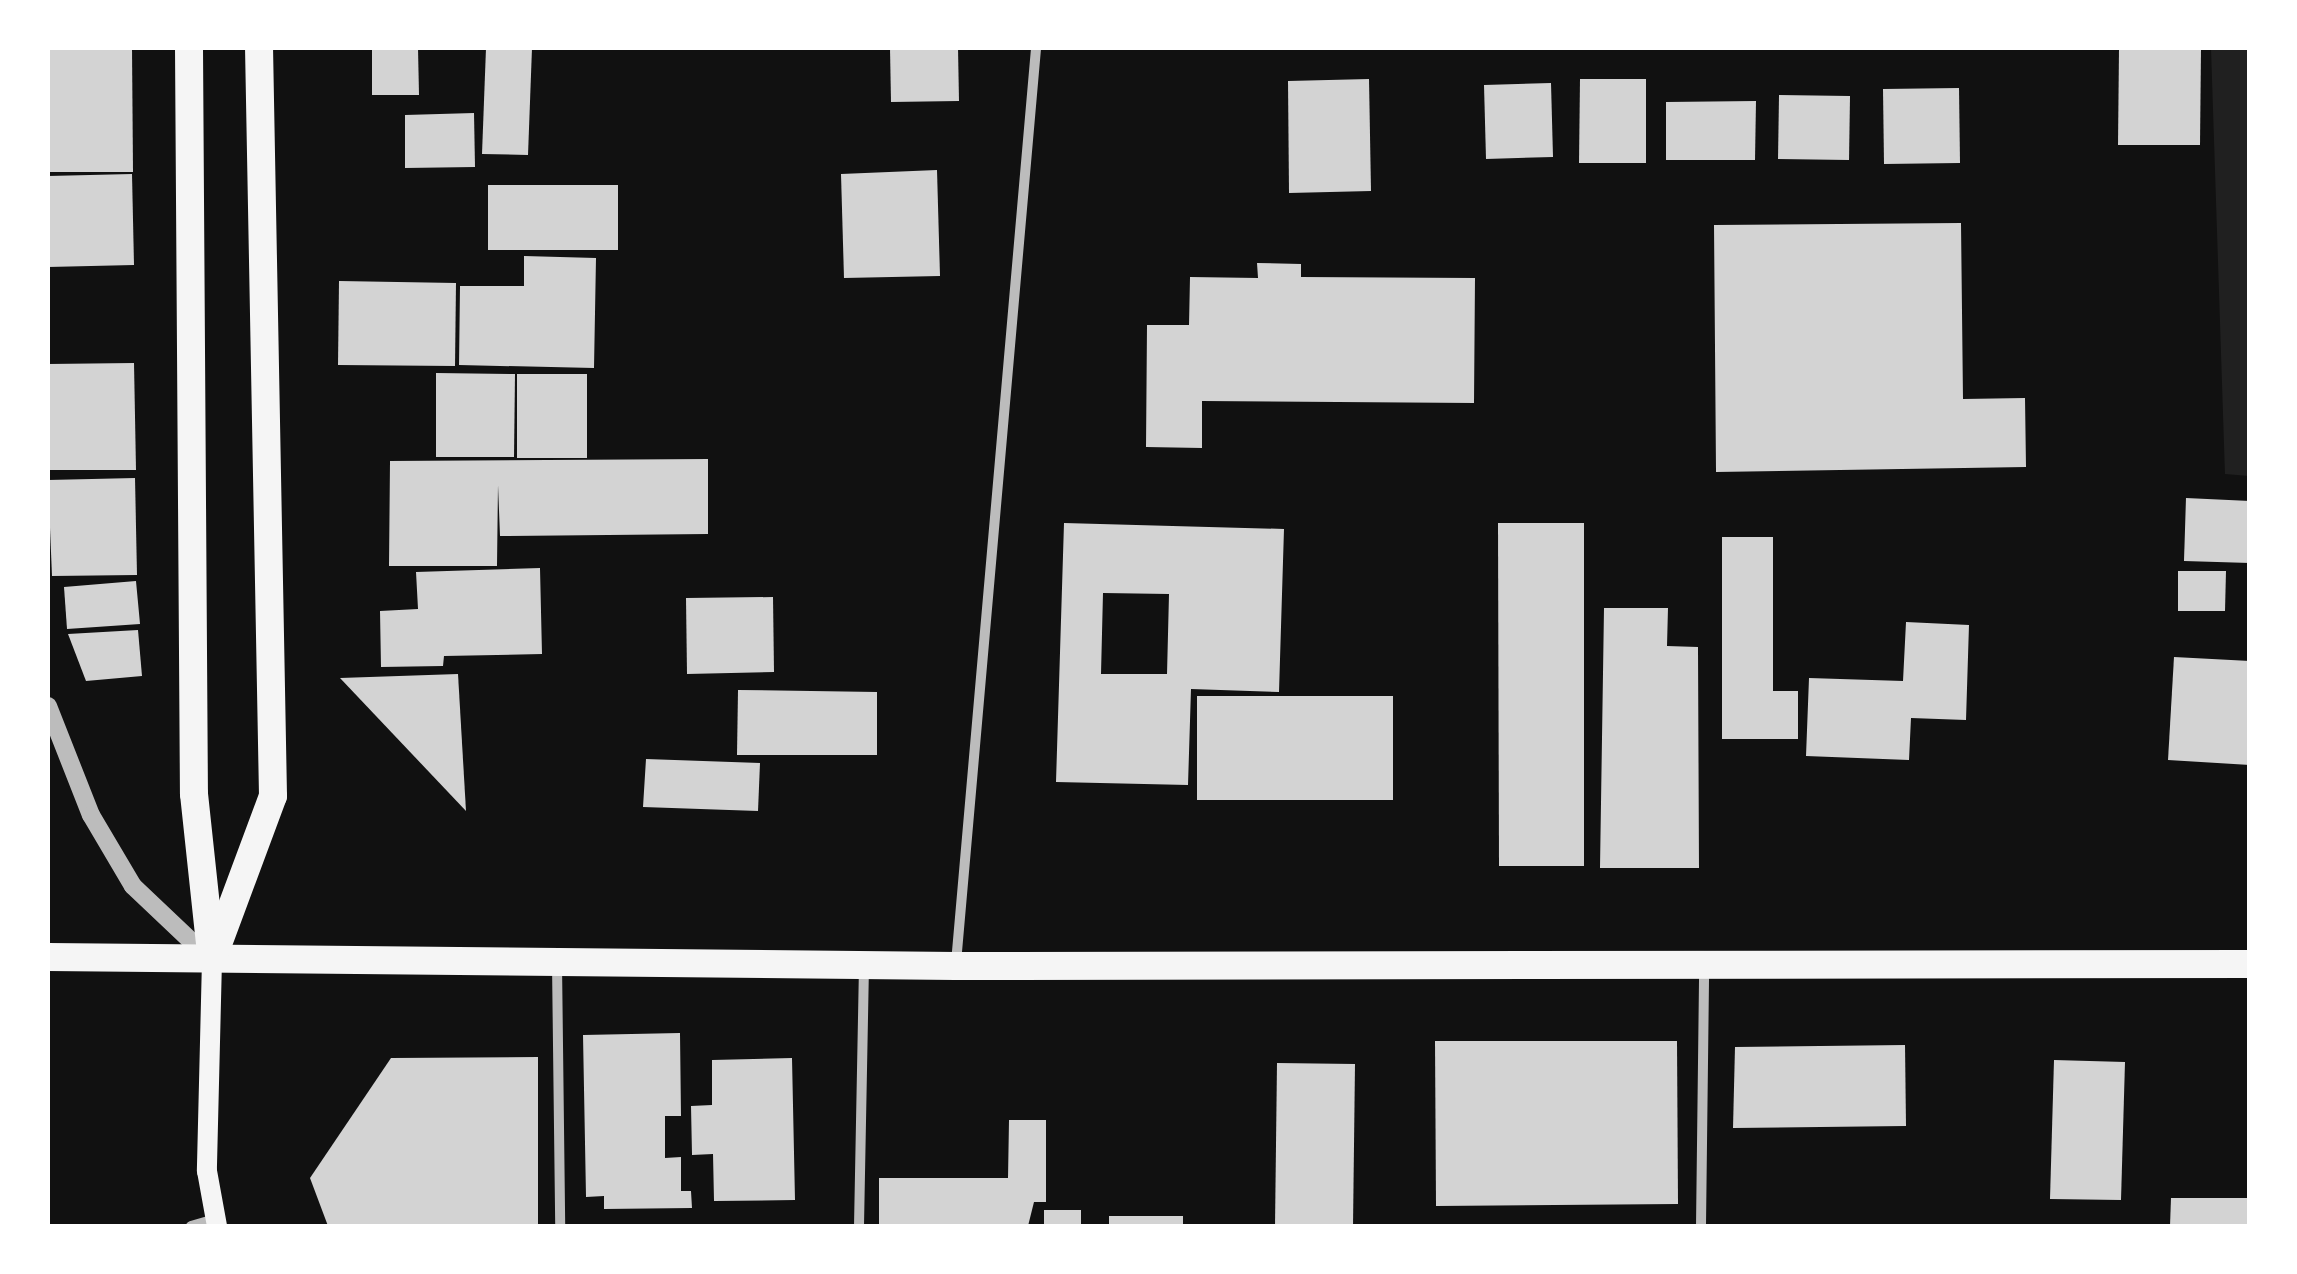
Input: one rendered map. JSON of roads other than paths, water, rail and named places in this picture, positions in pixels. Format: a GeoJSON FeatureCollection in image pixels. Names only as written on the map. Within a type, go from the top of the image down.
{"type":"FeatureCollection","features":[{"type":"Feature","properties":{"kind":"highway"},"geometry":{"type":"LineString","coordinates":[[189,48],[194,794],[212,960]]}},
{"type":"Feature","properties":{"kind":"highway"},"geometry":{"type":"LineString","coordinates":[[212,960],[273,796],[258,48]]}},
{"type":"Feature","properties":{"kind":"highway"},"geometry":{"type":"LineString","coordinates":[[48,956],[212,960],[556,957],[956,966],[2250,964]]}},
{"type":"Feature","properties":{"kind":"main road"},"geometry":{"type":"LineString","coordinates":[[212,960],[206,1127],[216,1223]]}},
{"type":"Feature","properties":{"kind":"street"},"geometry":{"type":"LineString","coordinates":[[956,966],[1036,48]]}},
{"type":"Feature","properties":{"kind":"street"},"geometry":{"type":"LineString","coordinates":[[48,706],[91,815],[133,886],[212,960]]}},
{"type":"Feature","properties":{"kind":"street"},"geometry":{"type":"LineString","coordinates":[[556,957],[560,1226]]}},
{"type":"Feature","properties":{"kind":"street"},"geometry":{"type":"LineString","coordinates":[[859,1226],[864,964]]}},
{"type":"Feature","properties":{"kind":"street"},"geometry":{"type":"LineString","coordinates":[[1701,1226],[1704,965]]}},
{"type":"Feature","properties":{"kind":"street"},"geometry":{"type":"LineString","coordinates":[[191,1226],[216,1223]]}}]}
